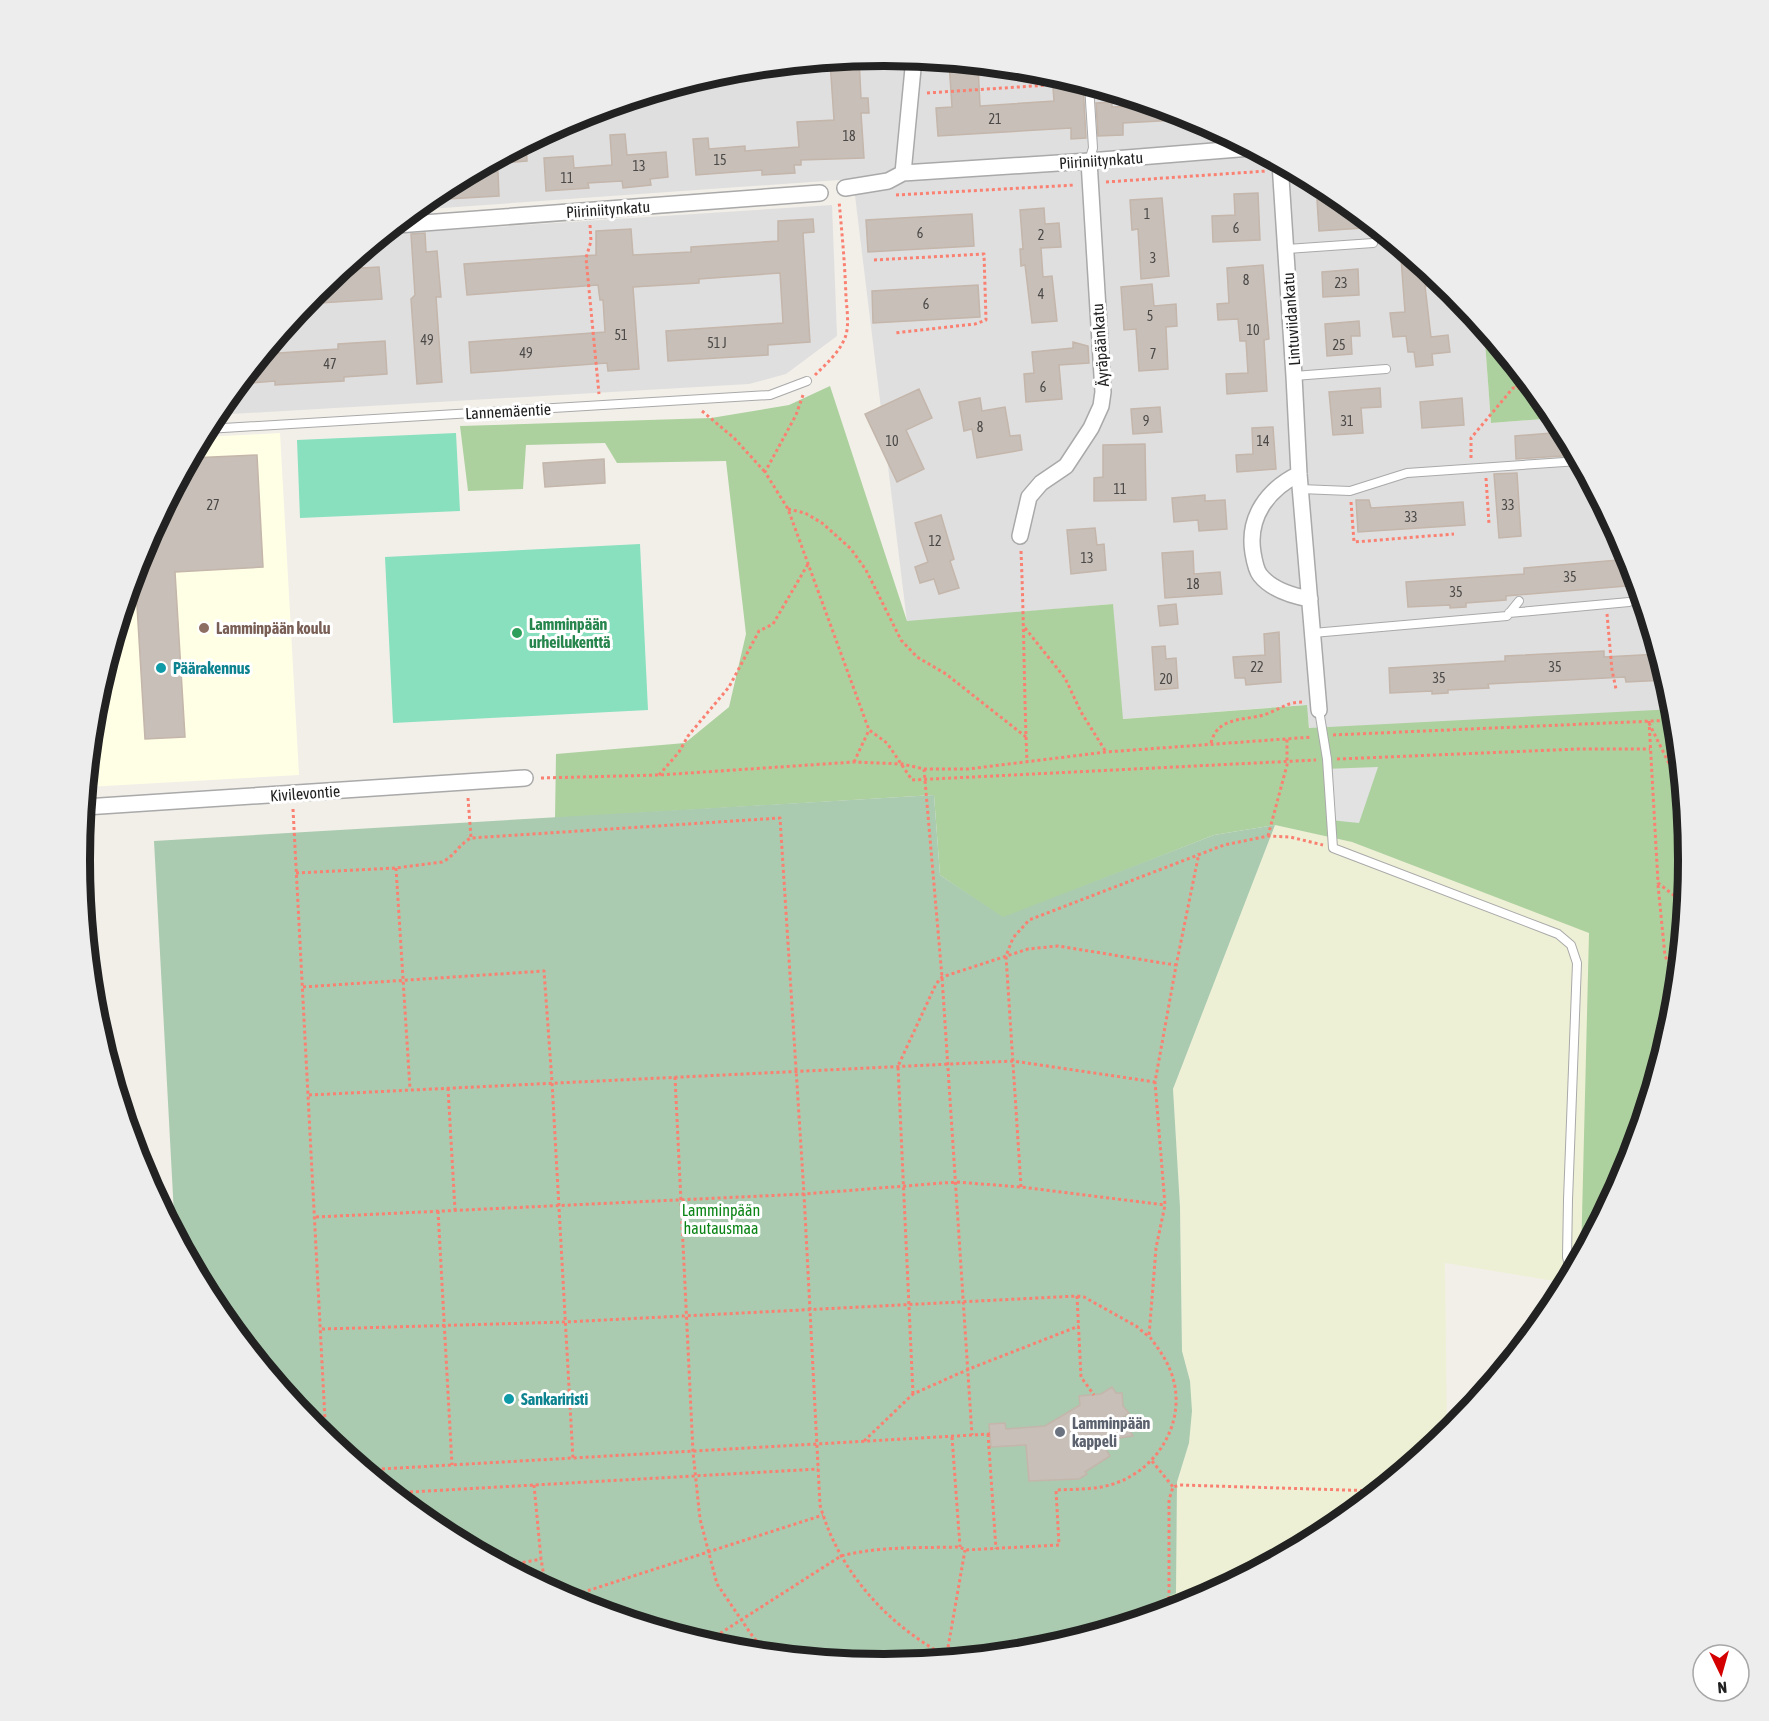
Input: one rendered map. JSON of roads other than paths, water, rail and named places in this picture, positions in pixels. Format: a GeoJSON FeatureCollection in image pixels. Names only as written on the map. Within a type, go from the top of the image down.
{"type":"FeatureCollection","features":[{"type":"Feature","properties":{"kind":"street"},"geometry":{"type":"LineString","coordinates":[[903,173],[913,67]]}},
{"type":"Feature","properties":{"kind":"street","name":"Piiriniitynkatu"},"geometry":{"type":"LineString","coordinates":[[842,193],[888,181],[903,173],[1089,162],[1238,149]]}},
{"type":"Feature","properties":{"kind":"street","name":"Äyräpäänkatu"},"geometry":{"type":"LineString","coordinates":[[1020,536],[1029,496],[1041,483],[1066,466],[1091,428],[1101,406],[1103,392],[1089,162]]}},
{"type":"Feature","properties":{"kind":"street","name":"Lintuviidankatu"},"geometry":{"type":"LineString","coordinates":[[1280,171],[1287,249],[1299,481],[1319,706]]}},
{"type":"Feature","properties":{"kind":"street","name":"Piiriniitynkatu"},"geometry":{"type":"LineString","coordinates":[[409,224],[820,193]]}},
{"type":"Feature","properties":{"kind":"street"},"geometry":{"type":"LineString","coordinates":[[1299,481],[1283,482],[1266,498],[1255,519],[1251,540],[1253,556],[1260,574],[1281,591],[1310,599]]}},
{"type":"Feature","properties":{"kind":"street","name":"Kivilevontie"},"geometry":{"type":"LineString","coordinates":[[92,807],[525,778]]}},
{"type":"Feature","properties":{"kind":"lane"},"geometry":{"type":"LineString","coordinates":[[1089,162],[1093,148],[1090,93]]}},
{"type":"Feature","properties":{"kind":"lane"},"geometry":{"type":"LineString","coordinates":[[1287,249],[1373,243]]}},
{"type":"Feature","properties":{"kind":"lane"},"geometry":{"type":"LineString","coordinates":[[1294,376],[1386,369]]}},
{"type":"Feature","properties":{"kind":"lane","name":"Lannemäentie"},"geometry":{"type":"LineString","coordinates":[[218,428],[770,395],[807,381]]}},
{"type":"Feature","properties":{"kind":"lane"},"geometry":{"type":"LineString","coordinates":[[1299,481],[1350,491],[1407,472],[1572,462]]}},
{"type":"Feature","properties":{"kind":"lane"},"geometry":{"type":"LineString","coordinates":[[1313,633],[1507,616],[1519,601]]}},
{"type":"Feature","properties":{"kind":"lane"},"geometry":{"type":"LineString","coordinates":[[1509,613],[1629,602]]}},
{"type":"Feature","properties":{"kind":"lane"},"geometry":{"type":"LineString","coordinates":[[1319,706],[1327,759],[1333,848],[1558,934],[1571,945],[1577,963],[1568,1200],[1569,1265]]}},
{"type":"Feature","properties":{"kind":"place","name":"Lamminpään koulu"},"geometry":{"type":"Point","coordinates":[204,628]}},
{"type":"Feature","properties":{"kind":"place","name":"Lamminpään urheilukenttä"},"geometry":{"type":"Point","coordinates":[517,633]}},
{"type":"Feature","properties":{"kind":"place","name":"Päärakennus"},"geometry":{"type":"Point","coordinates":[161,668]}},
{"type":"Feature","properties":{"kind":"place","name":"Sankariristi"},"geometry":{"type":"Point","coordinates":[509,1399]}},
{"type":"Feature","properties":{"kind":"place","name":"Lamminpään kappeli"},"geometry":{"type":"Point","coordinates":[1060,1432]}},
{"type":"Feature","properties":{"kind":"park label","name":"Lamminpään hautausmaa"},"geometry":{"type":"Point","coordinates":[721,1219]}}]}
